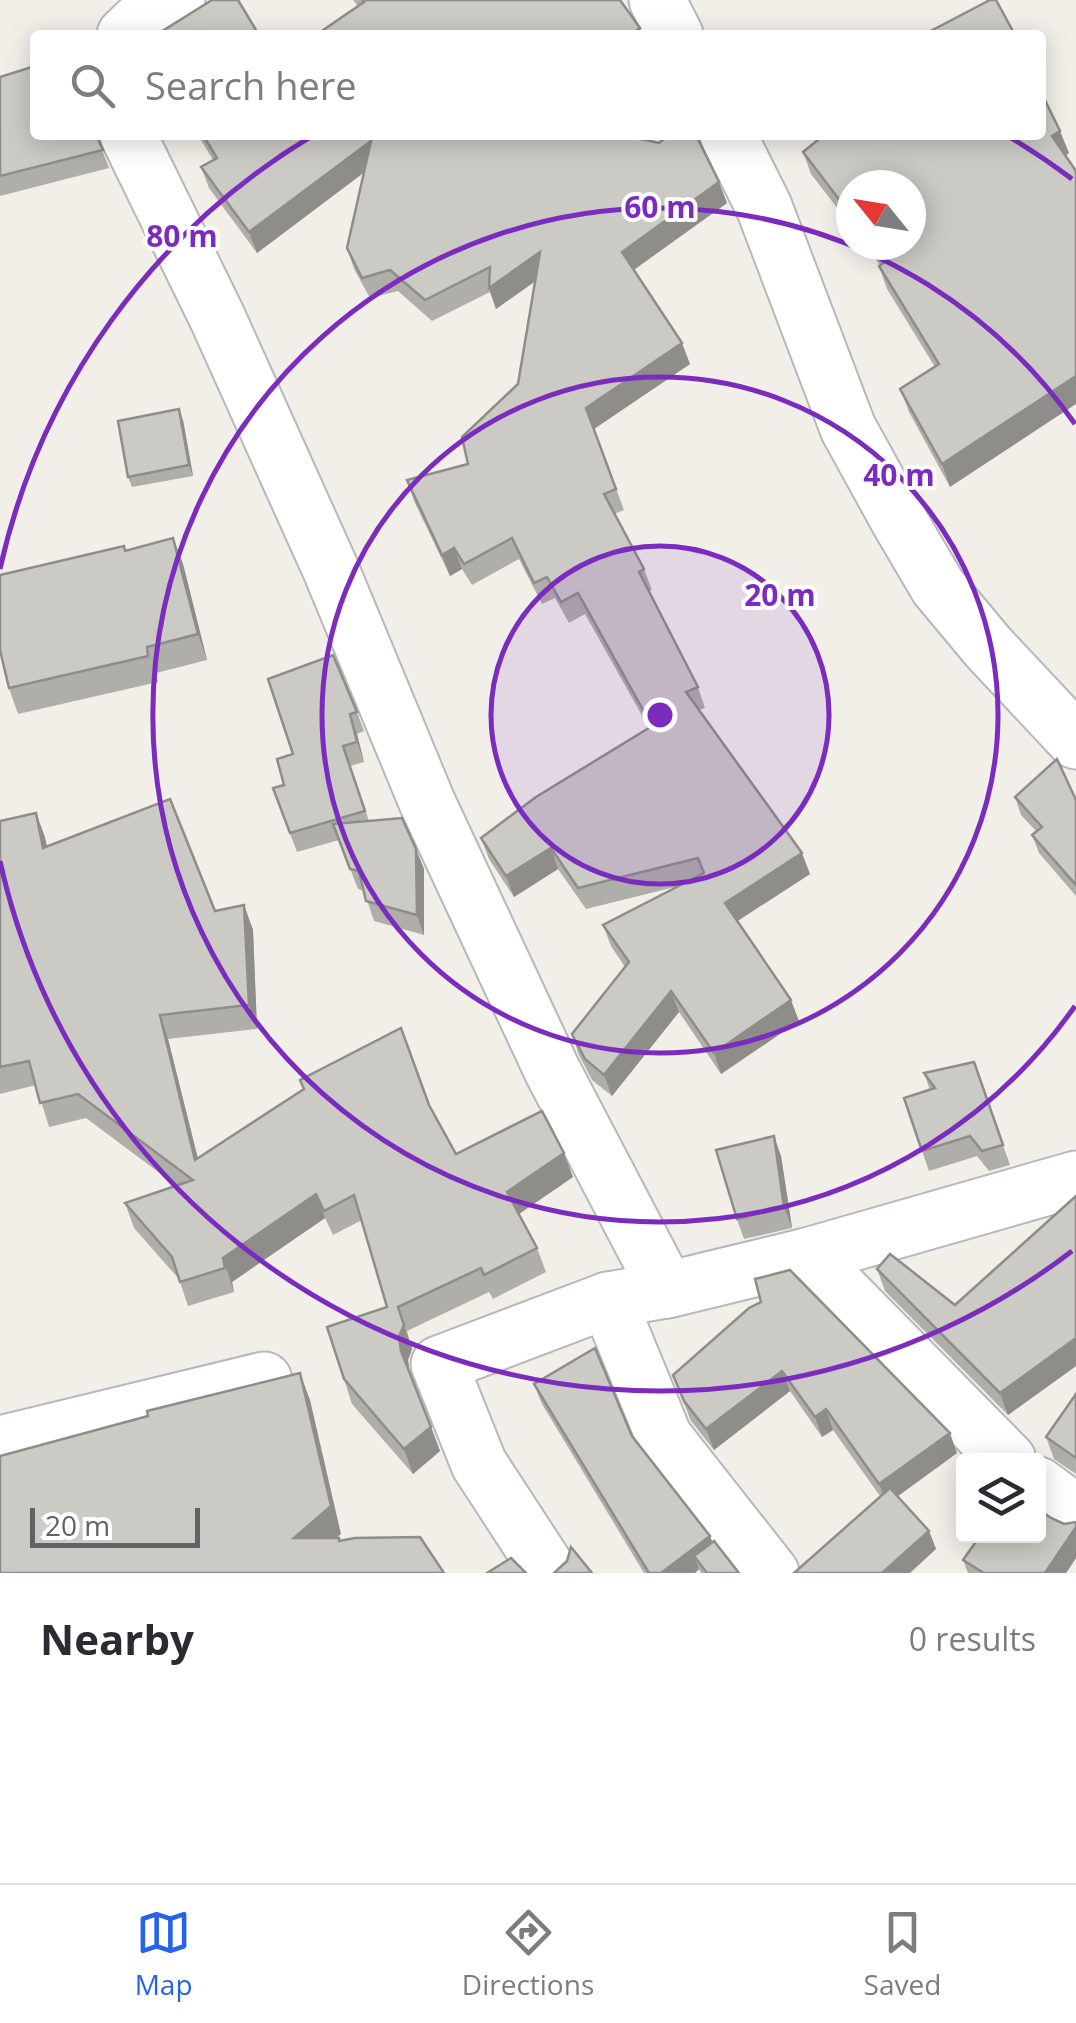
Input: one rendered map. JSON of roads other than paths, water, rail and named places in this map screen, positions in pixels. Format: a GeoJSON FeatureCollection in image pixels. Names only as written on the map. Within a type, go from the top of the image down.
{"type":"FeatureCollection","features":[{"type":"Feature","properties":{"kind":"street"},"geometry":{"type":"LineString","coordinates":[[130,30],[177,0]]}},
{"type":"Feature","properties":{"kind":"street"},"geometry":{"type":"LineString","coordinates":[[657,0],[673,30]]}},
{"type":"Feature","properties":{"kind":"street"},"geometry":{"type":"LineString","coordinates":[[130,140],[225,335],[331,570],[427,802],[510,981],[667,1290]]}},
{"type":"Feature","properties":{"kind":"street"},"geometry":{"type":"LineString","coordinates":[[730,140],[764,207],[848,428],[898,519],[938,588],[1076,741]]}},
{"type":"Feature","properties":{"kind":"street"},"geometry":{"type":"LineString","coordinates":[[550,1573],[479,1464],[438,1364],[608,1300],[667,1290],[806,1256],[1076,1179]]}},
{"type":"Feature","properties":{"kind":"street"},"geometry":{"type":"LineString","coordinates":[[806,1256],[1001,1453]]}},
{"type":"Feature","properties":{"kind":"street"},"geometry":{"type":"LineString","coordinates":[[608,1300],[664,1437],[771,1573]]}},
{"type":"Feature","properties":{"kind":"street"},"geometry":{"type":"LineString","coordinates":[[0,1444],[264,1380]]}},
{"type":"Feature","properties":{"kind":"street"},"geometry":{"type":"LineString","coordinates":[[1046,1491],[1076,1513]]}}]}
